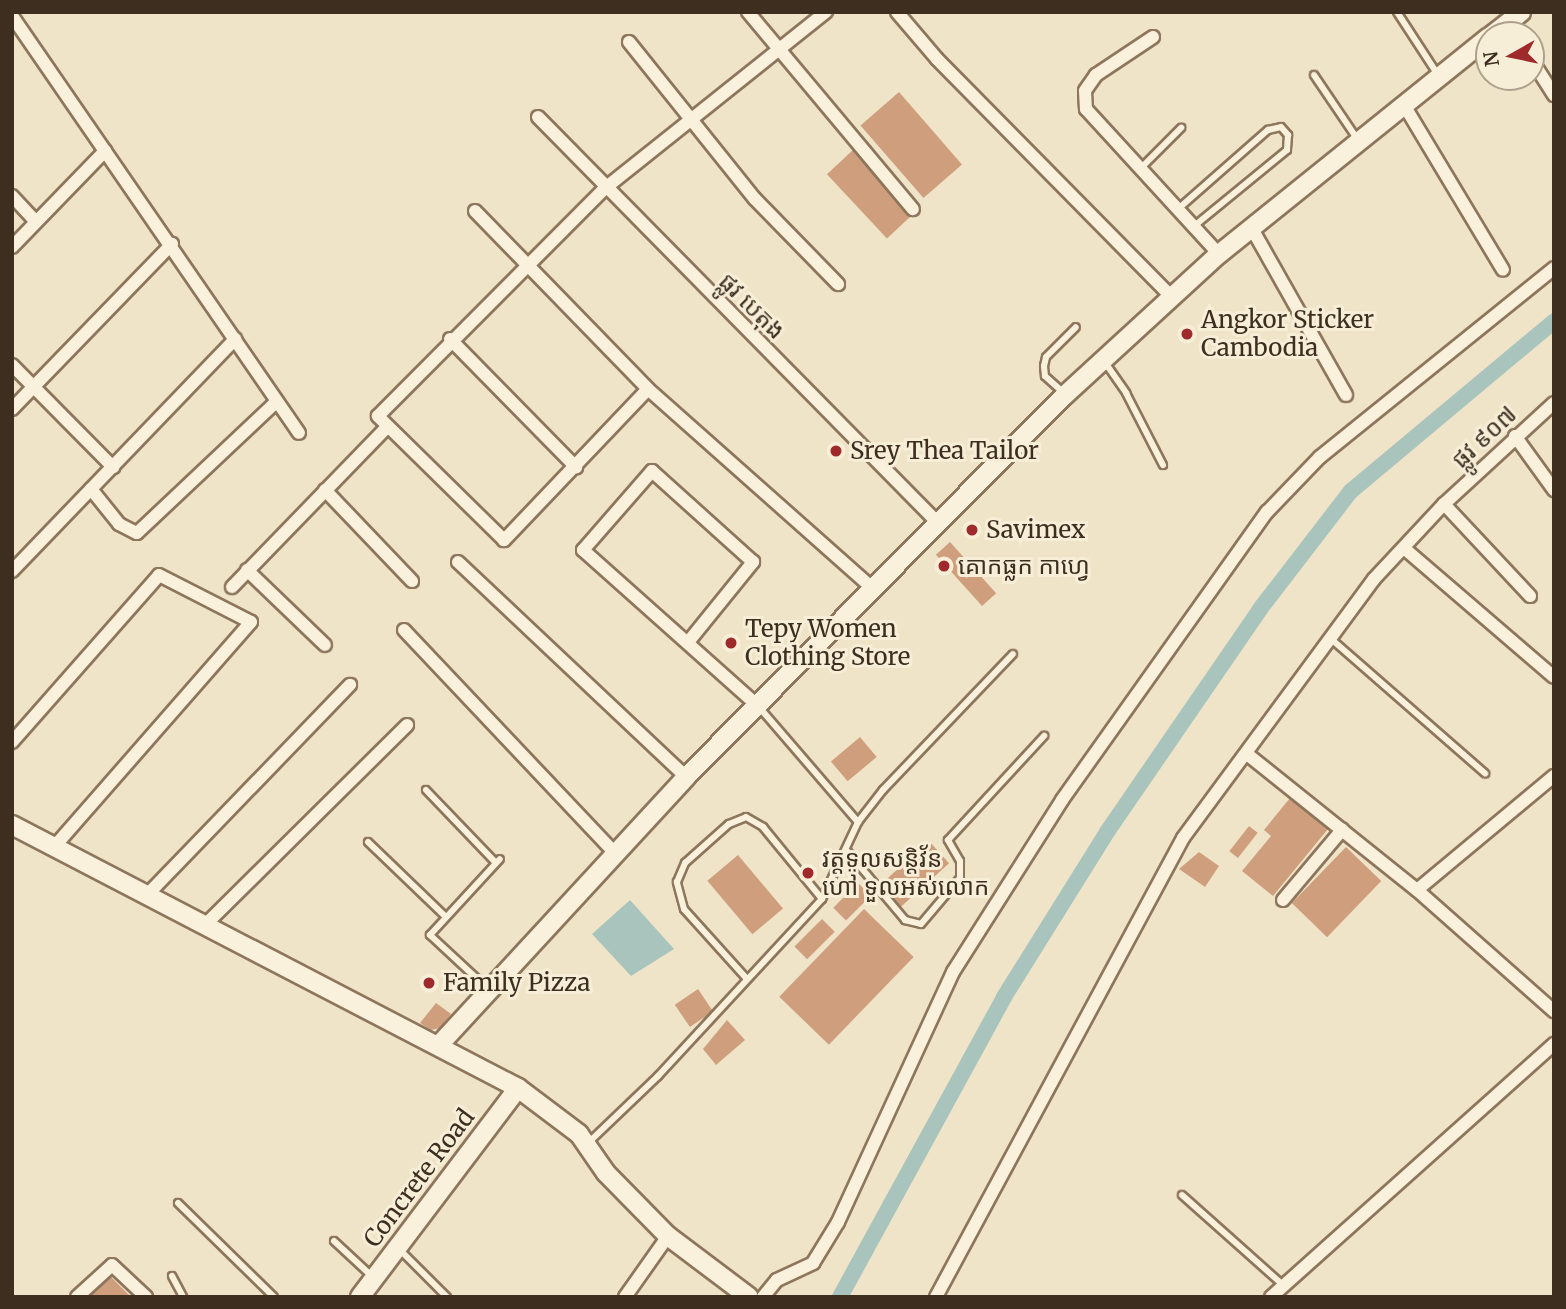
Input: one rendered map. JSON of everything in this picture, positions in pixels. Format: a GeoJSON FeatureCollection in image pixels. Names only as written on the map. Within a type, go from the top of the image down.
{"type":"FeatureCollection","features":[{"type":"Feature","properties":{"kind":"street"},"geometry":{"type":"LineString","coordinates":[[748,12],[913,209]]}},
{"type":"Feature","properties":{"kind":"street"},"geometry":{"type":"LineString","coordinates":[[648,390],[504,540],[386,428],[379,414],[450,339],[604,189],[826,12]]}},
{"type":"Feature","properties":{"kind":"street"},"geometry":{"type":"LineString","coordinates":[[897,12],[937,59],[1172,297]]}},
{"type":"Feature","properties":{"kind":"street"},"geometry":{"type":"LineString","coordinates":[[12,16],[172,244],[299,433]]}},
{"type":"Feature","properties":{"kind":"street"},"geometry":{"type":"LineString","coordinates":[[1153,37],[1096,75],[1085,91],[1086,109],[1096,125],[1219,254]]}},
{"type":"Feature","properties":{"kind":"street"},"geometry":{"type":"LineString","coordinates":[[629,43],[755,199],[838,284]]}},
{"type":"Feature","properties":{"kind":"street"},"geometry":{"type":"LineString","coordinates":[[439,1045],[686,776],[1065,395],[1219,254],[1475,49]]}},
{"type":"Feature","properties":{"kind":"street"},"geometry":{"type":"LineString","coordinates":[[1404,105],[1503,270]]}},
{"type":"Feature","properties":{"kind":"street","name":"ផ្លូវ បេតុង"},"geometry":{"type":"LineString","coordinates":[[538,117],[604,189],[938,523]]}},
{"type":"Feature","properties":{"kind":"street"},"geometry":{"type":"LineString","coordinates":[[12,247],[105,151]]}},
{"type":"Feature","properties":{"kind":"street"},"geometry":{"type":"LineString","coordinates":[[12,196],[36,222]]}},
{"type":"Feature","properties":{"kind":"street"},"geometry":{"type":"LineString","coordinates":[[475,211],[648,390],[873,589]]}},
{"type":"Feature","properties":{"kind":"street"},"geometry":{"type":"LineString","coordinates":[[1251,228],[1346,395]]}},
{"type":"Feature","properties":{"kind":"street"},"geometry":{"type":"LineString","coordinates":[[12,409],[172,244]]}},
{"type":"Feature","properties":{"kind":"street"},"geometry":{"type":"LineString","coordinates":[[763,1297],[777,1280],[813,1263],[838,1222],[953,972],[1062,800],[1267,512],[1320,457],[1554,268]]}},
{"type":"Feature","properties":{"kind":"street"},"geometry":{"type":"LineString","coordinates":[[12,572],[235,339]]}},
{"type":"Feature","properties":{"kind":"street"},"geometry":{"type":"LineString","coordinates":[[450,339],[576,467]]}},
{"type":"Feature","properties":{"kind":"street"},"geometry":{"type":"LineString","coordinates":[[12,365],[113,467]]}},
{"type":"Feature","properties":{"kind":"street"},"geometry":{"type":"LineString","coordinates":[[90,489],[119,524],[137,533],[277,401]]}},
{"type":"Feature","properties":{"kind":"street","name":"ផ្លូវ ៩០៧"},"geometry":{"type":"LineString","coordinates":[[936,1297],[1183,838],[1374,579],[1405,549],[1444,504],[1554,403]]}},
{"type":"Feature","properties":{"kind":"street"},"geometry":{"type":"LineString","coordinates":[[232,587],[386,428]]}},
{"type":"Feature","properties":{"kind":"street"},"geometry":{"type":"LineString","coordinates":[[1515,436],[1554,491]]}},
{"type":"Feature","properties":{"kind":"street"},"geometry":{"type":"LineString","coordinates":[[689,641],[753,562],[655,471],[582,547],[758,706]]}},
{"type":"Feature","properties":{"kind":"street"},"geometry":{"type":"LineString","coordinates":[[325,490],[412,581]]}},
{"type":"Feature","properties":{"kind":"street"},"geometry":{"type":"LineString","coordinates":[[1444,504],[1530,596]]}},
{"type":"Feature","properties":{"kind":"street"},"geometry":{"type":"LineString","coordinates":[[1405,549],[1554,677]]}},
{"type":"Feature","properties":{"kind":"street"},"geometry":{"type":"LineString","coordinates":[[458,562],[686,776]]}},
{"type":"Feature","properties":{"kind":"street"},"geometry":{"type":"LineString","coordinates":[[247,570],[325,645]]}},
{"type":"Feature","properties":{"kind":"street"},"geometry":{"type":"LineString","coordinates":[[12,742],[159,575],[251,622],[55,846]]}},
{"type":"Feature","properties":{"kind":"street"},"geometry":{"type":"LineString","coordinates":[[404,630],[615,853]]}},
{"type":"Feature","properties":{"kind":"street"},"geometry":{"type":"LineString","coordinates":[[148,894],[349,685]]}},
{"type":"Feature","properties":{"kind":"street"},"geometry":{"type":"LineString","coordinates":[[206,924],[407,725]]}},
{"type":"Feature","properties":{"kind":"street"},"geometry":{"type":"LineString","coordinates":[[1247,754],[1417,890],[1554,1011]]}},
{"type":"Feature","properties":{"kind":"street"},"geometry":{"type":"LineString","coordinates":[[1417,890],[1554,776]]}},
{"type":"Feature","properties":{"kind":"street"},"geometry":{"type":"LineString","coordinates":[[12,825],[439,1045],[517,1088],[586,1144],[606,1173],[668,1236],[749,1297]]}},
{"type":"Feature","properties":{"kind":"street"},"geometry":{"type":"LineString","coordinates":[[1283,900],[1342,830]]}},
{"type":"Feature","properties":{"kind":"street"},"geometry":{"type":"LineString","coordinates":[[1271,1297],[1554,1044]]}},
{"type":"Feature","properties":{"kind":"street","name":"Concrete Road"},"geometry":{"type":"LineString","coordinates":[[360,1297],[517,1088]]}},
{"type":"Feature","properties":{"kind":"street"},"geometry":{"type":"LineString","coordinates":[[625,1297],[668,1236]]}},
{"type":"Feature","properties":{"kind":"street"},"geometry":{"type":"LineString","coordinates":[[77,1297],[112,1265],[146,1297]]}},
{"type":"Feature","properties":{"kind":"lane"},"geometry":{"type":"LineString","coordinates":[[1397,12],[1440,77]]}},
{"type":"Feature","properties":{"kind":"lane"},"geometry":{"type":"LineString","coordinates":[[1314,75],[1359,141]]}},
{"type":"Feature","properties":{"kind":"lane"},"geometry":{"type":"LineString","coordinates":[[1178,209],[1268,130],[1281,127],[1288,135],[1287,150],[1194,226]]}},
{"type":"Feature","properties":{"kind":"lane"},"geometry":{"type":"LineString","coordinates":[[1139,170],[1181,128]]}},
{"type":"Feature","properties":{"kind":"lane"},"geometry":{"type":"LineString","coordinates":[[1065,395],[1045,376],[1044,366],[1046,357],[1076,327]]}},
{"type":"Feature","properties":{"kind":"lane"},"geometry":{"type":"LineString","coordinates":[[1103,360],[1126,393],[1163,465]]}},
{"type":"Feature","properties":{"kind":"lane"},"geometry":{"type":"LineString","coordinates":[[1330,638],[1485,773]]}},
{"type":"Feature","properties":{"kind":"lane"},"geometry":{"type":"LineString","coordinates":[[586,1144],[658,1076],[822,898],[848,852],[858,822],[883,790],[1013,654]]}},
{"type":"Feature","properties":{"kind":"lane"},"geometry":{"type":"LineString","coordinates":[[758,706],[858,822]]}},
{"type":"Feature","properties":{"kind":"lane"},"geometry":{"type":"LineString","coordinates":[[848,852],[905,920],[921,924],[960,878],[960,861],[948,840],[1044,736]]}},
{"type":"Feature","properties":{"kind":"lane"},"geometry":{"type":"LineString","coordinates":[[426,790],[498,861],[430,935],[489,990]]}},
{"type":"Feature","properties":{"kind":"lane"},"geometry":{"type":"LineString","coordinates":[[747,979],[684,909],[677,882],[685,863],[729,824],[746,817],[763,827],[822,898]]}},
{"type":"Feature","properties":{"kind":"lane"},"geometry":{"type":"LineString","coordinates":[[368,842],[446,917]]}},
{"type":"Feature","properties":{"kind":"lane"},"geometry":{"type":"LineString","coordinates":[[1182,1195],[1284,1286]]}},
{"type":"Feature","properties":{"kind":"lane"},"geometry":{"type":"LineString","coordinates":[[178,1202],[274,1297]]}},
{"type":"Feature","properties":{"kind":"lane"},"geometry":{"type":"LineString","coordinates":[[334,1241],[374,1278]]}},
{"type":"Feature","properties":{"kind":"lane"},"geometry":{"type":"LineString","coordinates":[[397,1247],[447,1297]]}},
{"type":"Feature","properties":{"kind":"lane"},"geometry":{"type":"LineString","coordinates":[[172,1276],[183,1297]]}},
{"type":"Feature","properties":{"kind":"water"},"geometry":{"type":"Polygon","coordinates":[[[630,900],[674,949],[631,976],[592,934],[630,900]]]}},
{"type":"Feature","properties":{"kind":"building"},"geometry":{"type":"Polygon","coordinates":[[[899,92],[962,164],[923,198],[861,125],[899,92]]]}},
{"type":"Feature","properties":{"kind":"building"},"geometry":{"type":"Polygon","coordinates":[[[854,149],[914,213],[887,239],[827,174],[854,149]]]}},
{"type":"Feature","properties":{"kind":"building"},"geometry":{"type":"Polygon","coordinates":[[[950,542],[996,593],[982,606],[936,555],[950,542]]]}},
{"type":"Feature","properties":{"kind":"building"},"geometry":{"type":"Polygon","coordinates":[[[860,737],[877,757],[848,781],[831,761],[860,737]]]}},
{"type":"Feature","properties":{"kind":"building"},"geometry":{"type":"Polygon","coordinates":[[[1290,798],[1328,829],[1273,896],[1242,871],[1271,836],[1264,830],[1290,798]]]}},
{"type":"Feature","properties":{"kind":"building"},"geometry":{"type":"Polygon","coordinates":[[[1249,826],[1258,833],[1238,858],[1229,851],[1249,826]]]}},
{"type":"Feature","properties":{"kind":"building"},"geometry":{"type":"Polygon","coordinates":[[[929,841],[949,863],[899,908],[879,886],[929,841]]]}},
{"type":"Feature","properties":{"kind":"building"},"geometry":{"type":"Polygon","coordinates":[[[1346,847],[1381,881],[1327,937],[1292,903],[1346,847]]]}},
{"type":"Feature","properties":{"kind":"building"},"geometry":{"type":"Polygon","coordinates":[[[1199,852],[1219,866],[1205,887],[1179,869],[1199,852]]]}},
{"type":"Feature","properties":{"kind":"building"},"geometry":{"type":"Polygon","coordinates":[[[738,855],[783,909],[752,934],[707,881],[738,855]]]}},
{"type":"Feature","properties":{"kind":"building"},"geometry":{"type":"Polygon","coordinates":[[[858,883],[871,896],[846,920],[833,908],[858,883]]]}},
{"type":"Feature","properties":{"kind":"building"},"geometry":{"type":"Polygon","coordinates":[[[864,909],[914,957],[829,1045],[779,997],[864,909]]]}},
{"type":"Feature","properties":{"kind":"building"},"geometry":{"type":"Polygon","coordinates":[[[822,919],[835,932],[807,959],[794,947],[822,919]]]}},
{"type":"Feature","properties":{"kind":"building"},"geometry":{"type":"Polygon","coordinates":[[[698,989],[713,1011],[690,1027],[675,1005],[698,989]]]}},
{"type":"Feature","properties":{"kind":"building"},"geometry":{"type":"Polygon","coordinates":[[[436,1003],[451,1014],[440,1028],[431,1030],[420,1023],[436,1003]]]}},
{"type":"Feature","properties":{"kind":"building"},"geometry":{"type":"Polygon","coordinates":[[[727,1020],[745,1040],[716,1065],[703,1049],[727,1020]]]}},
{"type":"Feature","properties":{"kind":"building"},"geometry":{"type":"Polygon","coordinates":[[[107,1273],[131,1297],[84,1297],[107,1273]]]}},
{"type":"Feature","properties":{"kind":"waterway"},"geometry":{"type":"LineString","coordinates":[[840,1297],[1004,997],[1107,832],[1260,609],[1351,491],[1554,321]]}},
{"type":"Feature","properties":{"kind":"place","name":"Angkor Sticker Cambodia"},"geometry":{"type":"Point","coordinates":[1187,334]}},
{"type":"Feature","properties":{"kind":"place","name":"Srey Thea Tailor"},"geometry":{"type":"Point","coordinates":[836,451]}},
{"type":"Feature","properties":{"kind":"place","name":"Savimex"},"geometry":{"type":"Point","coordinates":[972,530]}},
{"type":"Feature","properties":{"kind":"place","name":"គោកធ្លក កាហ្វេ"},"geometry":{"type":"Point","coordinates":[944,566]}},
{"type":"Feature","properties":{"kind":"place","name":"Tepy Women Clothing Store"},"geometry":{"type":"Point","coordinates":[731,643]}},
{"type":"Feature","properties":{"kind":"place","name":"វត្តទូលសន្តិវ័ន ហៅ ទួលអស់លោក"},"geometry":{"type":"Point","coordinates":[808,873]}},
{"type":"Feature","properties":{"kind":"place","name":"Family Pizza"},"geometry":{"type":"Point","coordinates":[429,983]}}]}
